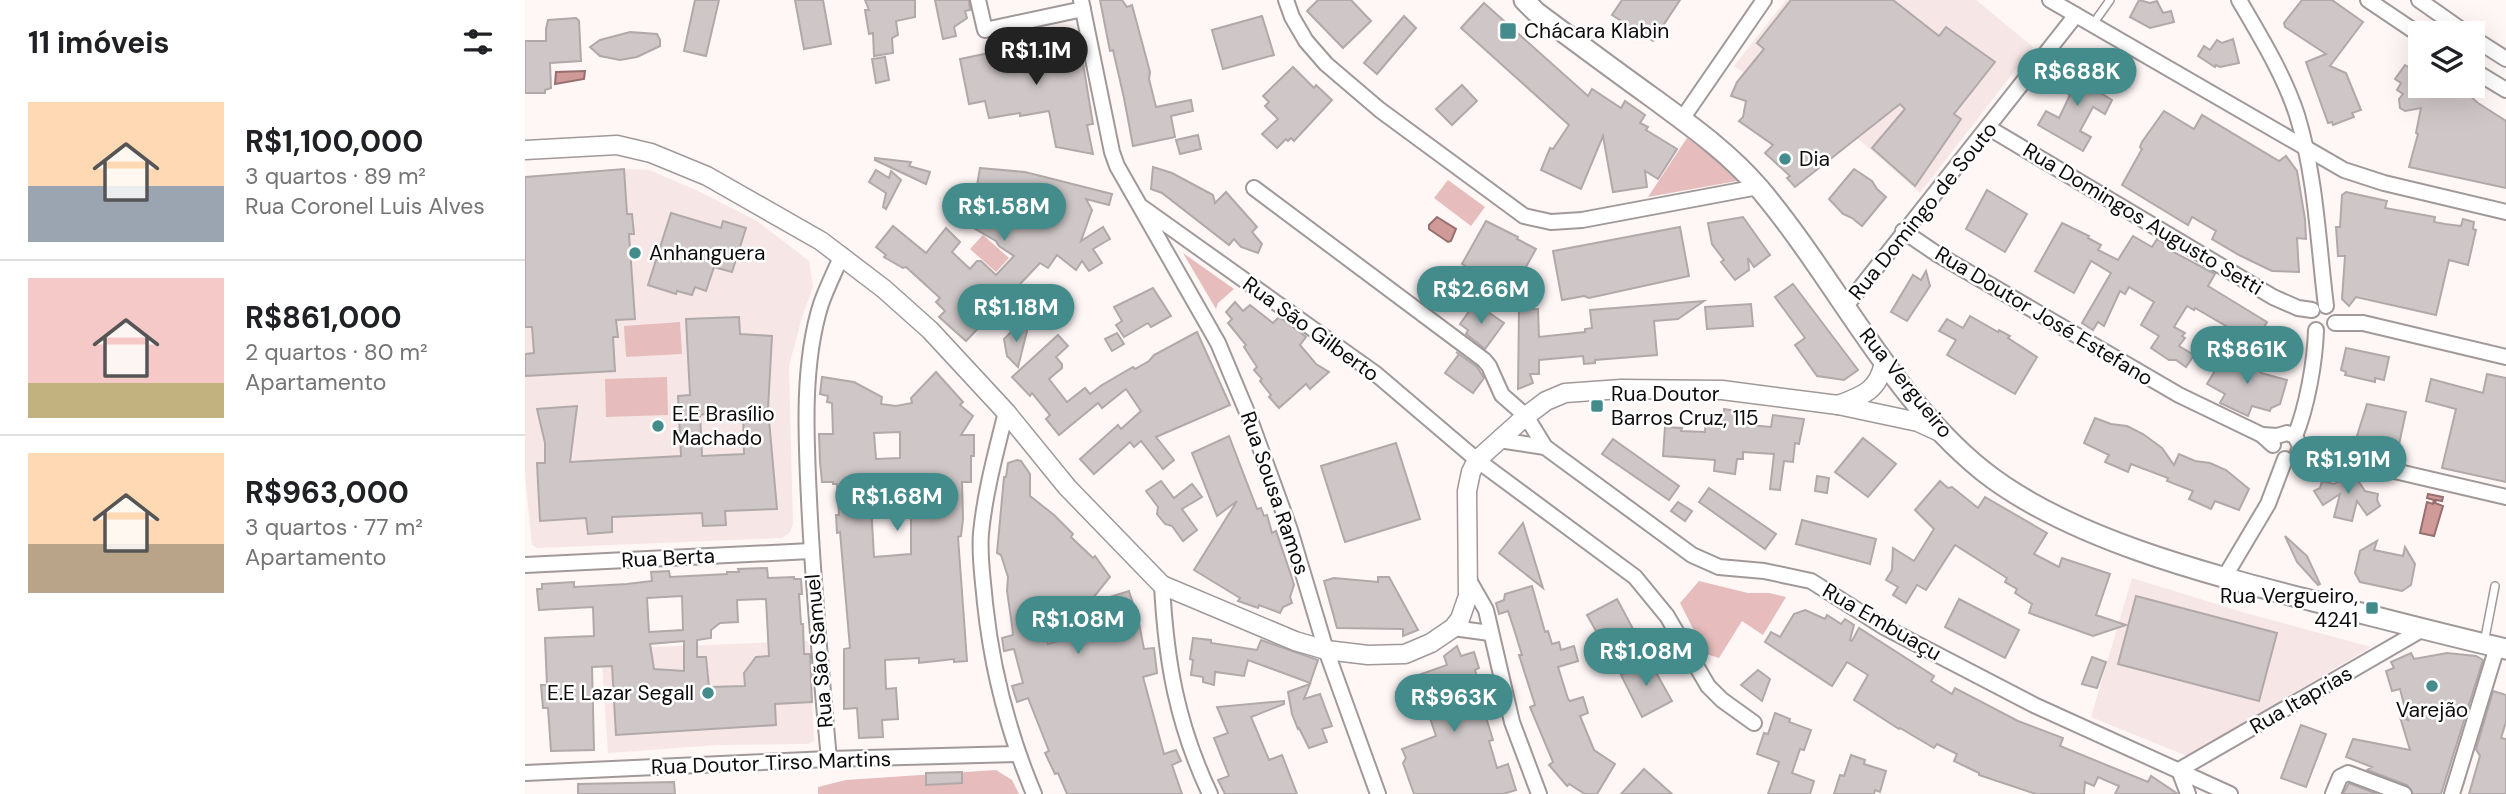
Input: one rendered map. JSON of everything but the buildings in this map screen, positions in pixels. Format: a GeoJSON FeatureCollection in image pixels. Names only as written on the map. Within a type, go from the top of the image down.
{"type":"FeatureCollection","features":[{"type":"Feature","properties":{"kind":"main road","name":"Rua Vergueiro"},"geometry":{"type":"LineString","coordinates":[[1524,0],[1717,146],[1758,187],[1884,362],[1945,435],[1983,470],[2012,491],[2057,517],[2224,579],[2496,646]]}},
{"type":"Feature","properties":{"kind":"street"},"geometry":{"type":"LineString","coordinates":[[978,0],[985,30],[1082,4]]}},
{"type":"Feature","properties":{"kind":"street"},"geometry":{"type":"LineString","coordinates":[[1286,0],[1305,41],[1326,64],[1380,110],[1524,216],[1551,222],[1582,220],[1758,187]]}},
{"type":"Feature","properties":{"kind":"street"},"geometry":{"type":"LineString","coordinates":[[1682,119],[1764,0]]}},
{"type":"Feature","properties":{"kind":"street"},"geometry":{"type":"LineString","coordinates":[[2050,0],[2344,170],[2364,178],[2506,212]]}},
{"type":"Feature","properties":{"kind":"street"},"geometry":{"type":"LineString","coordinates":[[2224,579],[2268,504],[2288,444],[2301,422],[2322,317],[2320,243],[2306,149],[2296,113],[2281,79],[2239,0]]}},
{"type":"Feature","properties":{"kind":"street"},"geometry":{"type":"LineString","coordinates":[[2368,0],[2408,27]]}},
{"type":"Feature","properties":{"kind":"street"},"geometry":{"type":"LineString","coordinates":[[2419,0],[2449,21]]}},
{"type":"Feature","properties":{"kind":"street","name":"Rua Sousa Ramos"},"geometry":{"type":"LineString","coordinates":[[1082,4],[1112,152],[1230,370],[1290,530],[1326,650],[1378,794]]}},
{"type":"Feature","properties":{"kind":"street","name":"Rua Domingo de Souto"},"geometry":{"type":"LineString","coordinates":[[1846,306],[2076,15]]}},
{"type":"Feature","properties":{"kind":"street"},"geometry":{"type":"LineString","coordinates":[[2485,46],[2506,59]]}},
{"type":"Feature","properties":{"kind":"street"},"geometry":{"type":"LineString","coordinates":[[2485,77],[2506,90]]}},
{"type":"Feature","properties":{"kind":"street","name":"Rua Domingos Augusto Setti"},"geometry":{"type":"LineString","coordinates":[[1989,128],[2273,297],[2322,317],[2506,357]]}},
{"type":"Feature","properties":{"kind":"street"},"geometry":{"type":"LineString","coordinates":[[525,150],[617,145],[669,158],[707,176],[842,255],[930,330],[1006,412],[1067,487],[1163,585],[1295,641],[1326,650],[1368,655],[1405,654],[1431,643],[1453,628],[1464,610],[1470,582],[1467,491],[1471,472],[1477,460],[1526,416],[1546,401],[1565,393],[1610,389],[1722,390],[1838,405],[1918,422],[1945,435]]}},
{"type":"Feature","properties":{"kind":"street","name":"Rua Embuaçu"},"geometry":{"type":"LineString","coordinates":[[1254,188],[1484,360],[1502,395],[1526,416],[1545,447],[1692,555],[1719,567],[1764,570],[1811,581],[1884,627],[2034,705],[2230,794]]}},
{"type":"Feature","properties":{"kind":"street","name":"Rua São Gilberto"},"geometry":{"type":"LineString","coordinates":[[1139,205],[1376,374],[1477,460],[1635,576],[1667,616],[1708,686],[1722,700],[1754,723]]}},
{"type":"Feature","properties":{"kind":"street","name":"Rua Doutor José Estefano"},"geometry":{"type":"LineString","coordinates":[[1903,231],[1937,254],[2179,395],[2288,444],[2506,497]]}},
{"type":"Feature","properties":{"kind":"street","name":"Rua São Samuel"},"geometry":{"type":"LineString","coordinates":[[829,759],[811,551],[807,389],[821,304],[842,255]]}},
{"type":"Feature","properties":{"kind":"street"},"geometry":{"type":"LineString","coordinates":[[1838,405],[1862,397],[1872,390],[1878,382],[1884,362]]}},
{"type":"Feature","properties":{"kind":"street"},"geometry":{"type":"LineString","coordinates":[[1006,412],[983,523],[981,569],[994,669],[1017,754],[1034,794]]}},
{"type":"Feature","properties":{"kind":"street","name":"Rua Embuaçu"},"geometry":{"type":"LineString","coordinates":[[1499,440],[1545,447]]}},
{"type":"Feature","properties":{"kind":"street","name":"Rua Berta"},"geometry":{"type":"LineString","coordinates":[[525,565],[811,551]]}},
{"type":"Feature","properties":{"kind":"street"},"geometry":{"type":"LineString","coordinates":[[1470,582],[1486,610],[1512,722],[1539,794]]}},
{"type":"Feature","properties":{"kind":"street"},"geometry":{"type":"LineString","coordinates":[[1163,585],[1167,658],[1172,685],[1199,770],[1210,794]]}},
{"type":"Feature","properties":{"kind":"street"},"geometry":{"type":"LineString","coordinates":[[1453,628],[1490,633]]}},
{"type":"Feature","properties":{"kind":"street","name":"Rua Itaprias"},"geometry":{"type":"LineString","coordinates":[[2179,770],[2423,629]]}},
{"type":"Feature","properties":{"kind":"street"},"geometry":{"type":"LineString","coordinates":[[2452,794],[2496,646]]}},
{"type":"Feature","properties":{"kind":"street","name":"Rua Doutor Tirso Martins"},"geometry":{"type":"LineString","coordinates":[[525,773],[829,759],[1017,754]]}},
{"type":"Feature","properties":{"kind":"street"},"geometry":{"type":"LineString","coordinates":[[2179,770],[2187,794]]}},
{"type":"Feature","properties":{"kind":"street"},"geometry":{"type":"LineString","coordinates":[[2333,794],[2340,777],[2349,773],[2404,794]]}},
{"type":"Feature","properties":{"kind":"lane"},"geometry":{"type":"LineString","coordinates":[[2093,25],[2110,0]]}},
{"type":"Feature","properties":{"kind":"lane"},"geometry":{"type":"LineString","coordinates":[[2495,586],[2496,646]]}},
{"type":"Feature","properties":{"kind":"shaded area"},"geometry":{"type":"Polygon","coordinates":[[[1786,0],[1976,0],[2033,47],[1920,193],[1808,95],[1796,108],[1734,66],[1786,0]]]}},
{"type":"Feature","properties":{"kind":"shaded area"},"geometry":{"type":"Polygon","coordinates":[[[585,71],[584,79],[555,84],[556,72],[585,71]]]}},
{"type":"Feature","properties":{"kind":"shaded area"},"geometry":{"type":"Polygon","coordinates":[[[1687,138],[1708,153],[1737,181],[1648,197],[1687,138]]]}},
{"type":"Feature","properties":{"kind":"shaded area","name":"E.E Brasílio Machado"},"geometry":{"type":"Polygon","coordinates":[[[624,169],[649,170],[696,190],[757,221],[809,261],[813,287],[789,366],[793,524],[790,532],[782,538],[537,548],[532,545],[525,475],[525,177],[624,169]]]}},
{"type":"Feature","properties":{"kind":"shaded area"},"geometry":{"type":"Polygon","coordinates":[[[1448,180],[1485,207],[1471,226],[1434,198],[1448,180]]]}},
{"type":"Feature","properties":{"kind":"shaded area"},"geometry":{"type":"Polygon","coordinates":[[[1437,217],[1456,229],[1451,241],[1448,242],[1429,229],[1429,225],[1437,217]]]}},
{"type":"Feature","properties":{"kind":"shaded area"},"geometry":{"type":"Polygon","coordinates":[[[983,235],[1009,258],[996,272],[970,249],[983,235]]]}},
{"type":"Feature","properties":{"kind":"shaded area"},"geometry":{"type":"Polygon","coordinates":[[[1183,253],[1234,289],[1218,303],[1216,309],[1183,253]]]}},
{"type":"Feature","properties":{"kind":"shaded area"},"geometry":{"type":"Polygon","coordinates":[[[680,322],[682,354],[626,357],[624,326],[680,322]]]}},
{"type":"Feature","properties":{"kind":"shaded area"},"geometry":{"type":"Polygon","coordinates":[[[667,377],[668,415],[606,417],[605,379],[667,377]]]}},
{"type":"Feature","properties":{"kind":"shaded area"},"geometry":{"type":"Polygon","coordinates":[[[2428,494],[2443,497],[2442,501],[2436,500],[2435,503],[2443,506],[2434,536],[2420,533],[2427,502],[2433,504],[2434,500],[2427,498],[2428,494]]]}},
{"type":"Feature","properties":{"kind":"shaded area"},"geometry":{"type":"Polygon","coordinates":[[[2132,578],[2245,613],[2371,647],[2187,756],[2091,717],[2132,578]]]}},
{"type":"Feature","properties":{"kind":"shaded area"},"geometry":{"type":"Polygon","coordinates":[[[1699,581],[1748,593],[1769,593],[1786,597],[1763,635],[1742,621],[1719,658],[1706,654],[1680,603],[1699,581]]]}},
{"type":"Feature","properties":{"kind":"shaded area","name":"E.E Lazar Segall"},"geometry":{"type":"Polygon","coordinates":[[[809,641],[814,741],[808,744],[718,745],[608,753],[601,649],[809,641]]]}},
{"type":"Feature","properties":{"kind":"shaded area"},"geometry":{"type":"Polygon","coordinates":[[[996,770],[1012,780],[1019,794],[818,794],[818,787],[846,780],[996,770]]]}},
{"type":"Feature","properties":{"kind":"place","name":"Chácara Klabin"},"geometry":{"type":"Point","coordinates":[1508,31]}},
{"type":"Feature","properties":{"kind":"place","name":"Dia"},"geometry":{"type":"Point","coordinates":[1785,159]}},
{"type":"Feature","properties":{"kind":"place","name":"Anhanguera"},"geometry":{"type":"Point","coordinates":[635,253]}},
{"type":"Feature","properties":{"kind":"place","name":"Rua Doutor Barros Cruz, 115"},"geometry":{"type":"Point","coordinates":[1597,406]}},
{"type":"Feature","properties":{"kind":"place","name":"E.E Brasílio Machado"},"geometry":{"type":"Point","coordinates":[658,426]}},
{"type":"Feature","properties":{"kind":"place","name":"Rua Vergueiro, 4241"},"geometry":{"type":"Point","coordinates":[2372,608]}},
{"type":"Feature","properties":{"kind":"place","name":"Varejão"},"geometry":{"type":"Point","coordinates":[2432,686]}},
{"type":"Feature","properties":{"kind":"place","name":"E.E Lazar Segall"},"geometry":{"type":"Point","coordinates":[708,693]}}]}
